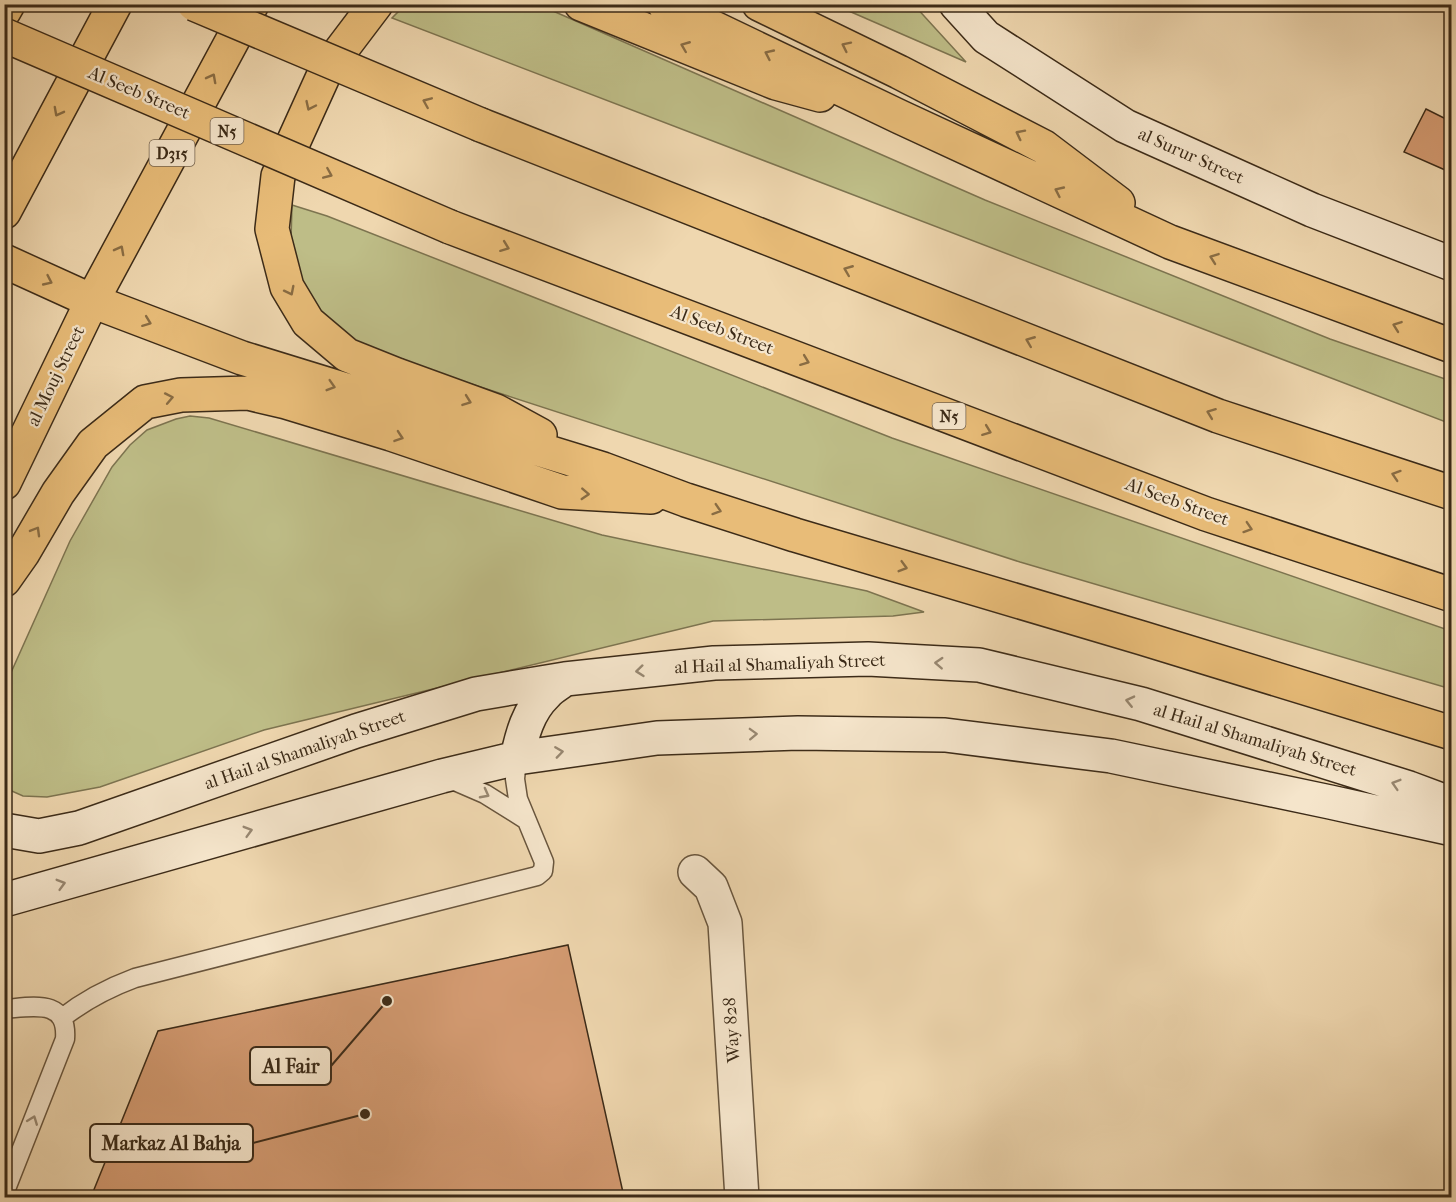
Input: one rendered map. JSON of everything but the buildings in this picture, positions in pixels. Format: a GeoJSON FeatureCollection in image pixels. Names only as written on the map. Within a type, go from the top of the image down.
{"type":"FeatureCollection","features":[{"type":"Feature","properties":{"kind":"main road"},"geometry":{"type":"LineString","coordinates":[[4,11],[8,4]]}},
{"type":"Feature","properties":{"kind":"main road"},"geometry":{"type":"LineString","coordinates":[[4,212],[115,4]]}},
{"type":"Feature","properties":{"kind":"main road"},"geometry":{"type":"LineString","coordinates":[[194,4],[481,125],[1218,416],[1452,493]]}},
{"type":"Feature","properties":{"kind":"main road","name":"D315"},"geometry":{"type":"LineString","coordinates":[[92,301],[252,4]]}},
{"type":"Feature","properties":{"kind":"main road"},"geometry":{"type":"LineString","coordinates":[[376,4],[326,70],[278,176],[272,229],[287,288],[308,322],[347,355],[496,411],[603,469]]}},
{"type":"Feature","properties":{"kind":"main road"},"geometry":{"type":"LineString","coordinates":[[581,4],[776,83],[900,117]]}},
{"type":"Feature","properties":{"kind":"main road"},"geometry":{"type":"LineString","coordinates":[[664,4],[900,117],[1170,242],[1452,346]]}},
{"type":"Feature","properties":{"kind":"main road"},"geometry":{"type":"LineString","coordinates":[[759,4],[899,72],[1044,147],[1170,242]]}},
{"type":"Feature","properties":{"kind":"main road","name":"Al Seeb Street"},"geometry":{"type":"LineString","coordinates":[[4,36],[450,226],[1206,514],[1452,596]]}},
{"type":"Feature","properties":{"kind":"main road"},"geometry":{"type":"LineString","coordinates":[[4,261],[92,301],[242,358],[603,469],[686,500],[795,535],[1153,641],[1452,733]]}},
{"type":"Feature","properties":{"kind":"main road","name":"al Mouj Street"},"geometry":{"type":"LineString","coordinates":[[4,483],[92,301]]}},
{"type":"Feature","properties":{"kind":"main road"},"geometry":{"type":"LineString","coordinates":[[4,580],[23,553],[58,493],[93,444],[145,402],[181,395],[248,393],[286,402],[391,434],[562,492],[686,500]]}},
{"type":"Feature","properties":{"kind":"street","name":"al Surur Street"},"geometry":{"type":"LineString","coordinates":[[956,4],[986,37],[1125,126],[1312,210],[1452,264]]}},
{"type":"Feature","properties":{"kind":"street","name":"al Hail al Shamaliyah Street"},"geometry":{"type":"LineString","coordinates":[[4,830],[39,837],[79,828],[356,731],[476,694],[565,679],[714,663],[868,659],[979,665],[1141,704],[1409,788],[1452,804]]}},
{"type":"Feature","properties":{"kind":"street"},"geometry":{"type":"LineString","coordinates":[[517,758],[531,713],[546,694],[565,679]]}},
{"type":"Feature","properties":{"kind":"street","name":"al Hail al Shamaliyah Street"},"geometry":{"type":"LineString","coordinates":[[4,900],[442,776],[517,758],[657,738],[798,733],[945,735],[1111,756],[1452,829]]}},
{"type":"Feature","properties":{"kind":"street","name":"Way 828"},"geometry":{"type":"LineString","coordinates":[[695,872],[711,887],[725,923],[742,1197]]}},
{"type":"Feature","properties":{"kind":"lane"},"geometry":{"type":"LineString","coordinates":[[62,1018],[97,994],[135,978],[537,876],[543,871],[544,862],[518,799],[515,779],[517,758]]}},
{"type":"Feature","properties":{"kind":"lane"},"geometry":{"type":"LineString","coordinates":[[442,776],[485,794],[525,819]]}},
{"type":"Feature","properties":{"kind":"lane"},"geometry":{"type":"LineString","coordinates":[[4,1009],[41,1007],[53,1009],[62,1018],[66,1028],[65,1039],[4,1194]]}},
{"type":"Feature","properties":{"kind":"shaded area"},"geometry":{"type":"Polygon","coordinates":[[[537,4],[985,200],[1330,339],[1451,381],[1451,424],[392,18],[399,11],[415,5],[537,4]]]}},
{"type":"Feature","properties":{"kind":"shaded area"},"geometry":{"type":"Polygon","coordinates":[[[835,5],[914,5],[966,62],[835,5]]]}},
{"type":"Feature","properties":{"kind":"shaded area"},"geometry":{"type":"Polygon","coordinates":[[[292,205],[327,216],[892,438],[1451,631],[1451,689],[1020,562],[428,370],[384,358],[332,328],[300,284],[291,241],[292,205]]]}},
{"type":"Feature","properties":{"kind":"shaded area"},"geometry":{"type":"Polygon","coordinates":[[[190,416],[209,418],[602,535],[867,591],[924,612],[893,616],[713,621],[264,730],[100,787],[47,797],[23,796],[5,788],[5,686],[70,541],[112,467],[130,445],[147,430],[190,416]]]}},
{"type":"Feature","properties":{"kind":"place","name":"Al Fair"},"geometry":{"type":"Point","coordinates":[387,1001]}},
{"type":"Feature","properties":{"kind":"place","name":"Markaz Al Bahja"},"geometry":{"type":"Point","coordinates":[365,1114]}}]}
